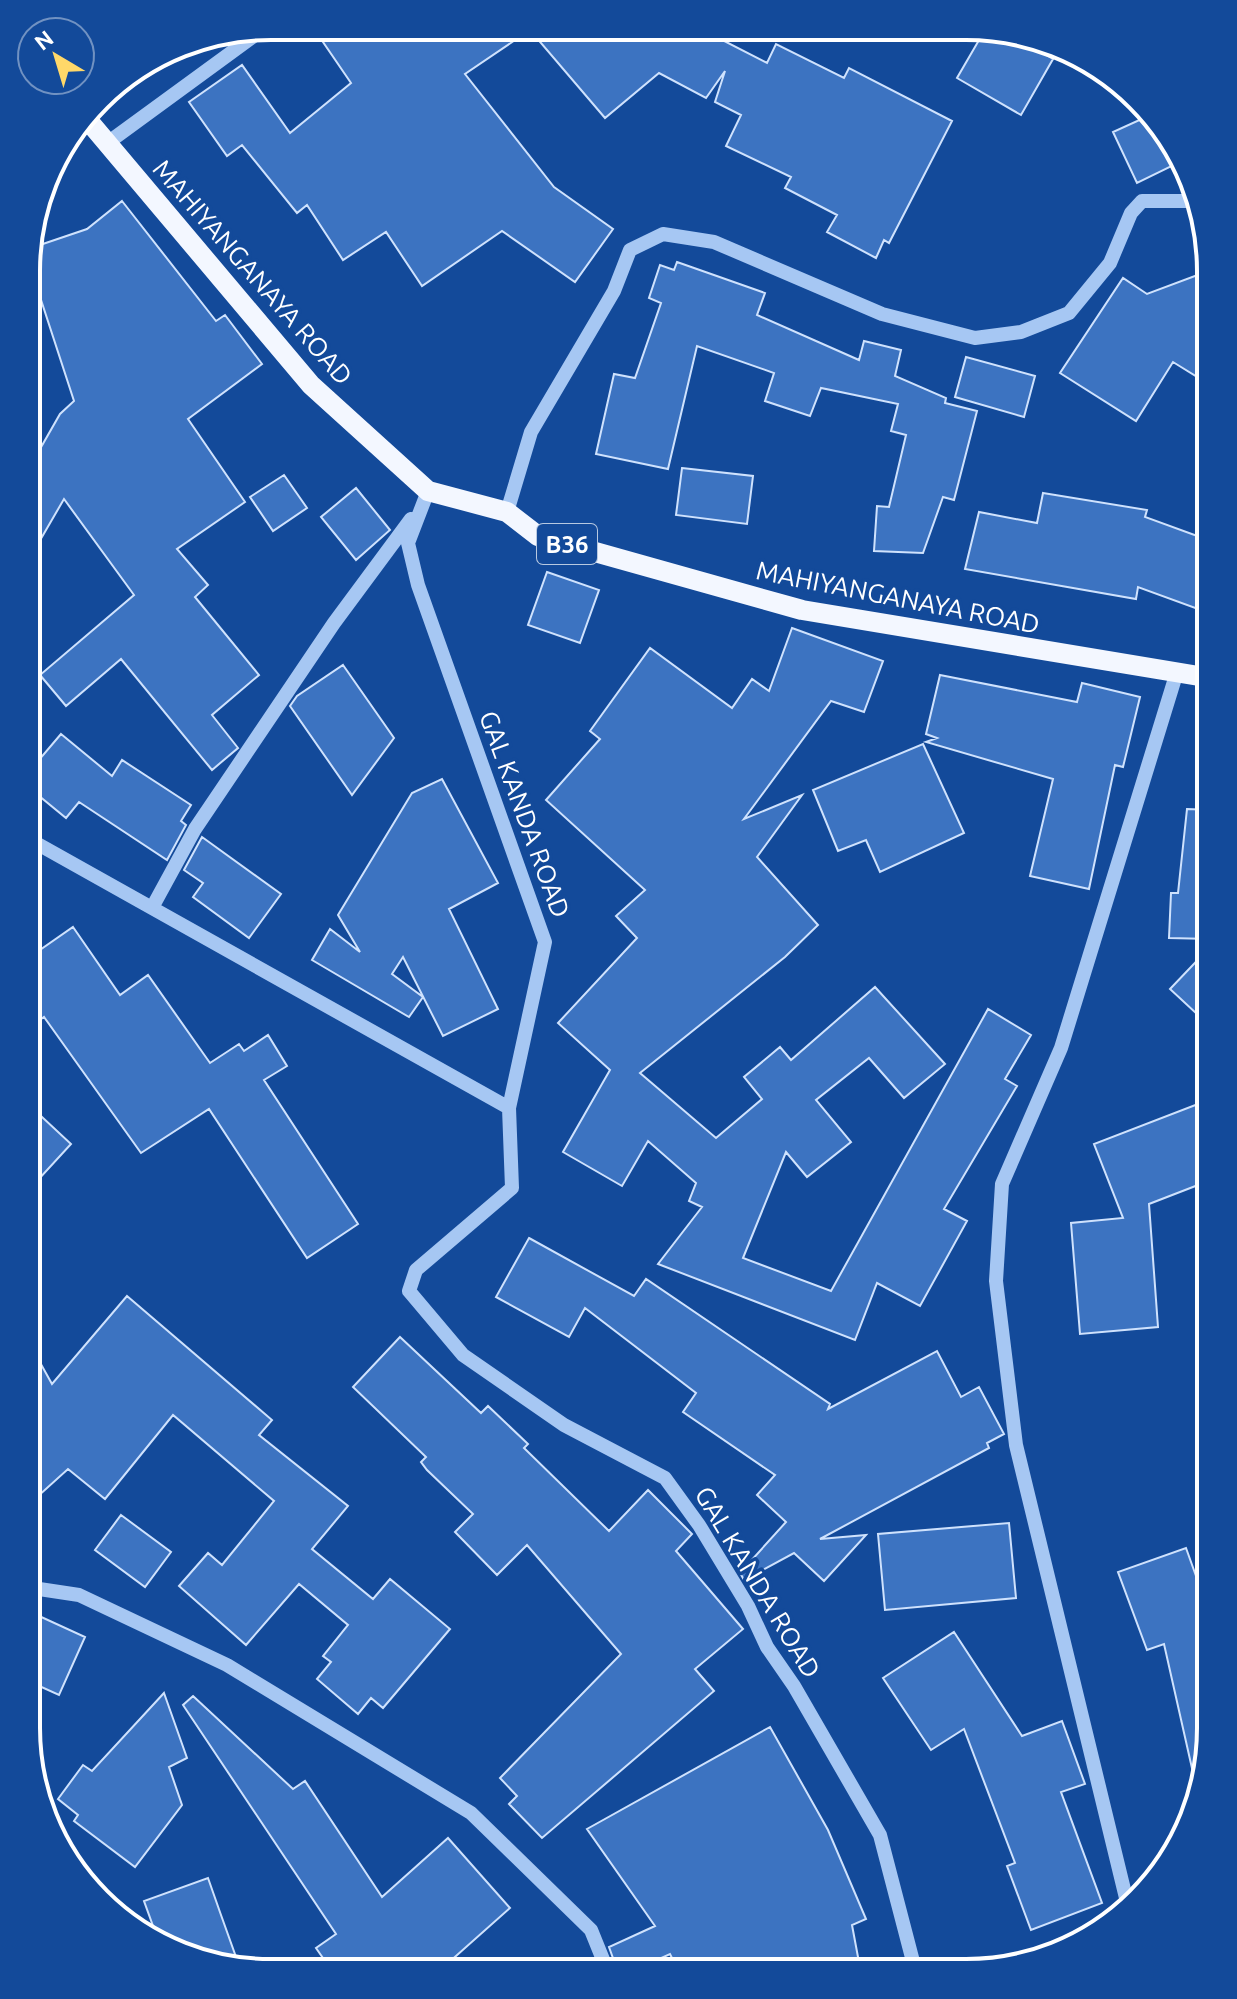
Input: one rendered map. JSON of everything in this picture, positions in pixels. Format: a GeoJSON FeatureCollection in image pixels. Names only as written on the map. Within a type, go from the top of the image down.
{"type":"FeatureCollection","features":[{"type":"Feature","properties":{"kind":"main road","name":"MAHIYANGANAYA ROAD"},"geometry":{"type":"LineString","coordinates":[[92,126],[311,385],[428,491],[507,512],[538,536],[802,610],[1197,677]]}},
{"type":"Feature","properties":{"kind":"street"},"geometry":{"type":"LineString","coordinates":[[106,144],[246,42]]}},
{"type":"Feature","properties":{"kind":"street"},"geometry":{"type":"LineString","coordinates":[[507,512],[531,432],[614,291],[630,250],[663,234],[714,242],[882,314],[975,338],[1021,332],[1069,313],[1110,263],[1131,213],[1142,201],[1186,201]]}},
{"type":"Feature","properties":{"kind":"street"},"geometry":{"type":"LineString","coordinates":[[153,906],[195,829],[363,581],[389,553],[428,491]]}},
{"type":"Feature","properties":{"kind":"street","name":"GAL KANDA ROAD"},"geometry":{"type":"LineString","coordinates":[[428,491],[408,543],[418,585],[545,942],[509,1108],[512,1188],[416,1270],[409,1291],[463,1355],[564,1425],[665,1478],[699,1525],[748,1606],[767,1647],[794,1686],[880,1835],[912,1959]]}},
{"type":"Feature","properties":{"kind":"street"},"geometry":{"type":"LineString","coordinates":[[1125,1894],[1016,1445],[996,1281],[1002,1184],[1061,1048],[1176,675]]}},
{"type":"Feature","properties":{"kind":"street"},"geometry":{"type":"LineString","coordinates":[[40,845],[509,1108]]}},
{"type":"Feature","properties":{"kind":"street"},"geometry":{"type":"LineString","coordinates":[[40,1589],[79,1595],[227,1665],[471,1813],[591,1930],[603,1959]]}},
{"type":"Feature","properties":{"kind":"building"},"geometry":{"type":"Polygon","coordinates":[[[515,40],[465,74],[554,187],[613,229],[575,282],[502,231],[422,286],[386,232],[343,260],[307,205],[297,213],[242,145],[227,156],[189,102],[242,65],[290,133],[351,83],[323,42],[515,40]]]}},
{"type":"Feature","properties":{"kind":"building"},"geometry":{"type":"Polygon","coordinates":[[[539,40],[722,40],[767,63],[776,44],[844,78],[849,68],[952,121],[889,243],[884,240],[876,258],[827,232],[837,215],[785,188],[791,177],[726,146],[741,115],[715,102],[725,71],[706,98],[659,73],[605,118],[539,40]]]}},
{"type":"Feature","properties":{"kind":"building"},"geometry":{"type":"Polygon","coordinates":[[[979,41],[1025,48],[1053,59],[1021,115],[957,78],[979,41]]]}},
{"type":"Feature","properties":{"kind":"building"},"geometry":{"type":"Polygon","coordinates":[[[1139,120],[1171,166],[1137,183],[1113,132],[1139,120]]]}},
{"type":"Feature","properties":{"kind":"building"},"geometry":{"type":"Polygon","coordinates":[[[122,201],[216,321],[225,315],[262,364],[188,419],[245,502],[177,549],[208,585],[195,597],[259,675],[212,715],[238,748],[212,770],[121,659],[66,706],[40,675],[134,595],[64,499],[40,540],[40,449],[60,414],[74,401],[40,297],[42,244],[87,229],[122,201]]]}},
{"type":"Feature","properties":{"kind":"building"},"geometry":{"type":"Polygon","coordinates":[[[677,262],[765,293],[757,315],[859,360],[864,341],[901,350],[895,376],[946,398],[945,403],[977,411],[954,500],[943,497],[923,553],[874,551],[877,506],[889,507],[906,435],[891,431],[898,404],[821,388],[810,416],[765,401],[774,373],[697,346],[668,469],[596,454],[614,374],[635,378],[661,303],[649,298],[660,265],[674,270],[677,262]]]}},
{"type":"Feature","properties":{"kind":"building"},"geometry":{"type":"Polygon","coordinates":[[[1197,275],[1197,377],[1173,362],[1136,421],[1060,373],[1123,278],[1147,294],[1197,275]]]}},
{"type":"Feature","properties":{"kind":"building"},"geometry":{"type":"Polygon","coordinates":[[[966,357],[1035,376],[1024,417],[955,397],[966,357]]]}},
{"type":"Feature","properties":{"kind":"building"},"geometry":{"type":"Polygon","coordinates":[[[682,468],[753,476],[747,524],[676,515],[682,468]]]}},
{"type":"Feature","properties":{"kind":"building"},"geometry":{"type":"Polygon","coordinates":[[[284,475],[307,508],[273,531],[250,497],[284,475]]]}},
{"type":"Feature","properties":{"kind":"building"},"geometry":{"type":"Polygon","coordinates":[[[356,488],[390,530],[356,560],[321,517],[356,488]]]}},
{"type":"Feature","properties":{"kind":"building"},"geometry":{"type":"Polygon","coordinates":[[[1043,493],[1147,510],[1145,517],[1197,536],[1197,609],[1138,587],[1136,599],[965,569],[979,512],[1037,523],[1043,493]]]}},
{"type":"Feature","properties":{"kind":"building"},"geometry":{"type":"Polygon","coordinates":[[[547,572],[599,590],[580,643],[528,625],[547,572]]]}},
{"type":"Feature","properties":{"kind":"building"},"geometry":{"type":"Polygon","coordinates":[[[792,628],[883,661],[864,712],[831,701],[744,819],[802,795],[757,857],[818,925],[785,957],[640,1073],[716,1138],[762,1099],[744,1077],[780,1047],[791,1060],[875,987],[945,1064],[904,1098],[869,1058],[816,1100],[851,1142],[807,1177],[786,1152],[743,1258],[831,1291],[988,1009],[1031,1035],[1005,1079],[1017,1086],[944,1209],[967,1221],[920,1306],[877,1283],[855,1340],[658,1264],[702,1207],[689,1201],[696,1183],[648,1141],[622,1186],[563,1152],[610,1070],[558,1023],[637,938],[616,916],[645,890],[546,800],[600,739],[590,731],[650,648],[732,708],[752,679],[769,691],[792,628]]]}},
{"type":"Feature","properties":{"kind":"building"},"geometry":{"type":"Polygon","coordinates":[[[343,665],[394,738],[352,795],[290,706],[297,696],[343,665]]]}},
{"type":"Feature","properties":{"kind":"building"},"geometry":{"type":"Polygon","coordinates":[[[940,675],[1077,702],[1082,683],[1140,697],[1123,767],[1115,765],[1089,889],[1030,876],[1053,779],[926,742],[937,738],[926,734],[940,675]]]}},
{"type":"Feature","properties":{"kind":"building"},"geometry":{"type":"Polygon","coordinates":[[[61,734],[112,776],[122,760],[191,805],[181,821],[186,825],[167,860],[79,802],[66,818],[40,797],[40,759],[61,734]]]}},
{"type":"Feature","properties":{"kind":"building"},"geometry":{"type":"Polygon","coordinates":[[[923,744],[964,833],[880,872],[866,840],[838,851],[813,790],[923,744]]]}},
{"type":"Feature","properties":{"kind":"building"},"geometry":{"type":"Polygon","coordinates":[[[442,779],[498,883],[449,909],[498,1009],[443,1036],[403,957],[392,974],[423,997],[409,1017],[312,960],[330,929],[360,952],[338,915],[412,793],[442,779]]]}},
{"type":"Feature","properties":{"kind":"building"},"geometry":{"type":"Polygon","coordinates":[[[1187,809],[1197,809],[1197,939],[1169,938],[1171,893],[1178,893],[1187,809]]]}},
{"type":"Feature","properties":{"kind":"building"},"geometry":{"type":"Polygon","coordinates":[[[202,837],[281,894],[249,938],[193,897],[203,883],[184,870],[202,837]]]}},
{"type":"Feature","properties":{"kind":"building"},"geometry":{"type":"Polygon","coordinates":[[[73,927],[120,995],[148,975],[210,1063],[239,1044],[244,1051],[268,1035],[287,1066],[264,1080],[358,1224],[307,1258],[209,1109],[141,1153],[44,1017],[40,1020],[40,950],[73,927]]]}},
{"type":"Feature","properties":{"kind":"building"},"geometry":{"type":"Polygon","coordinates":[[[1197,961],[1197,1014],[1170,989],[1197,961]]]}},
{"type":"Feature","properties":{"kind":"building"},"geometry":{"type":"Polygon","coordinates":[[[1197,1104],[1197,1185],[1149,1204],[1158,1327],[1080,1334],[1071,1223],[1123,1218],[1094,1144],[1197,1104]]]}},
{"type":"Feature","properties":{"kind":"building"},"geometry":{"type":"Polygon","coordinates":[[[40,1115],[71,1144],[40,1178],[40,1115]]]}},
{"type":"Feature","properties":{"kind":"building"},"geometry":{"type":"Polygon","coordinates":[[[529,1238],[634,1296],[646,1279],[830,1404],[828,1409],[937,1351],[961,1397],[979,1387],[1004,1434],[987,1443],[989,1448],[820,1539],[866,1535],[824,1581],[794,1553],[744,1580],[740,1573],[786,1522],[757,1495],[775,1475],[683,1412],[696,1393],[585,1308],[569,1337],[496,1297],[529,1238]]]}},
{"type":"Feature","properties":{"kind":"building"},"geometry":{"type":"Polygon","coordinates":[[[127,1296],[272,1420],[259,1435],[348,1506],[312,1549],[373,1599],[390,1579],[450,1629],[383,1708],[371,1698],[358,1714],[317,1679],[331,1662],[323,1656],[348,1625],[299,1584],[246,1645],[179,1586],[208,1553],[222,1565],[274,1501],[173,1415],[105,1499],[68,1469],[40,1494],[40,1362],[52,1384],[127,1296]]]}},
{"type":"Feature","properties":{"kind":"building"},"geometry":{"type":"Polygon","coordinates":[[[400,1337],[481,1413],[488,1406],[528,1444],[524,1448],[609,1531],[648,1490],[692,1534],[676,1551],[743,1629],[695,1669],[714,1691],[542,1838],[509,1804],[517,1796],[500,1778],[621,1654],[527,1545],[497,1575],[455,1532],[473,1514],[427,1470],[421,1462],[426,1457],[353,1387],[400,1337]]]}},
{"type":"Feature","properties":{"kind":"building"},"geometry":{"type":"Polygon","coordinates":[[[121,1515],[171,1552],[145,1587],[95,1550],[121,1515]]]}},
{"type":"Feature","properties":{"kind":"building"},"geometry":{"type":"Polygon","coordinates":[[[1009,1523],[1016,1598],[885,1610],[878,1534],[1009,1523]]]}},
{"type":"Feature","properties":{"kind":"building"},"geometry":{"type":"Polygon","coordinates":[[[1186,1548],[1197,1579],[1197,1743],[1193,1773],[1164,1644],[1147,1650],[1118,1572],[1186,1548]]]}},
{"type":"Feature","properties":{"kind":"building"},"geometry":{"type":"Polygon","coordinates":[[[40,1616],[85,1637],[59,1695],[40,1686],[40,1616]]]}},
{"type":"Feature","properties":{"kind":"building"},"geometry":{"type":"Polygon","coordinates":[[[954,1632],[1022,1736],[1062,1721],[1085,1784],[1061,1792],[1102,1903],[1031,1930],[1007,1866],[1015,1863],[964,1729],[931,1750],[883,1678],[954,1632]]]}},
{"type":"Feature","properties":{"kind":"building"},"geometry":{"type":"Polygon","coordinates":[[[164,1693],[187,1758],[169,1767],[182,1805],[135,1867],[74,1821],[78,1815],[58,1799],[83,1765],[92,1771],[164,1693]]]}},
{"type":"Feature","properties":{"kind":"building"},"geometry":{"type":"Polygon","coordinates":[[[193,1696],[293,1789],[305,1781],[382,1897],[448,1838],[510,1908],[453,1959],[324,1959],[316,1948],[336,1934],[183,1705],[193,1696]]]}},
{"type":"Feature","properties":{"kind":"building"},"geometry":{"type":"Polygon","coordinates":[[[770,1727],[828,1830],[866,1919],[852,1925],[858,1959],[672,1959],[670,1954],[659,1959],[613,1959],[609,1947],[655,1926],[587,1829],[770,1727]]]}},
{"type":"Feature","properties":{"kind":"building"},"geometry":{"type":"Polygon","coordinates":[[[208,1878],[236,1956],[183,1941],[156,1928],[144,1901],[208,1878]]]}}]}
